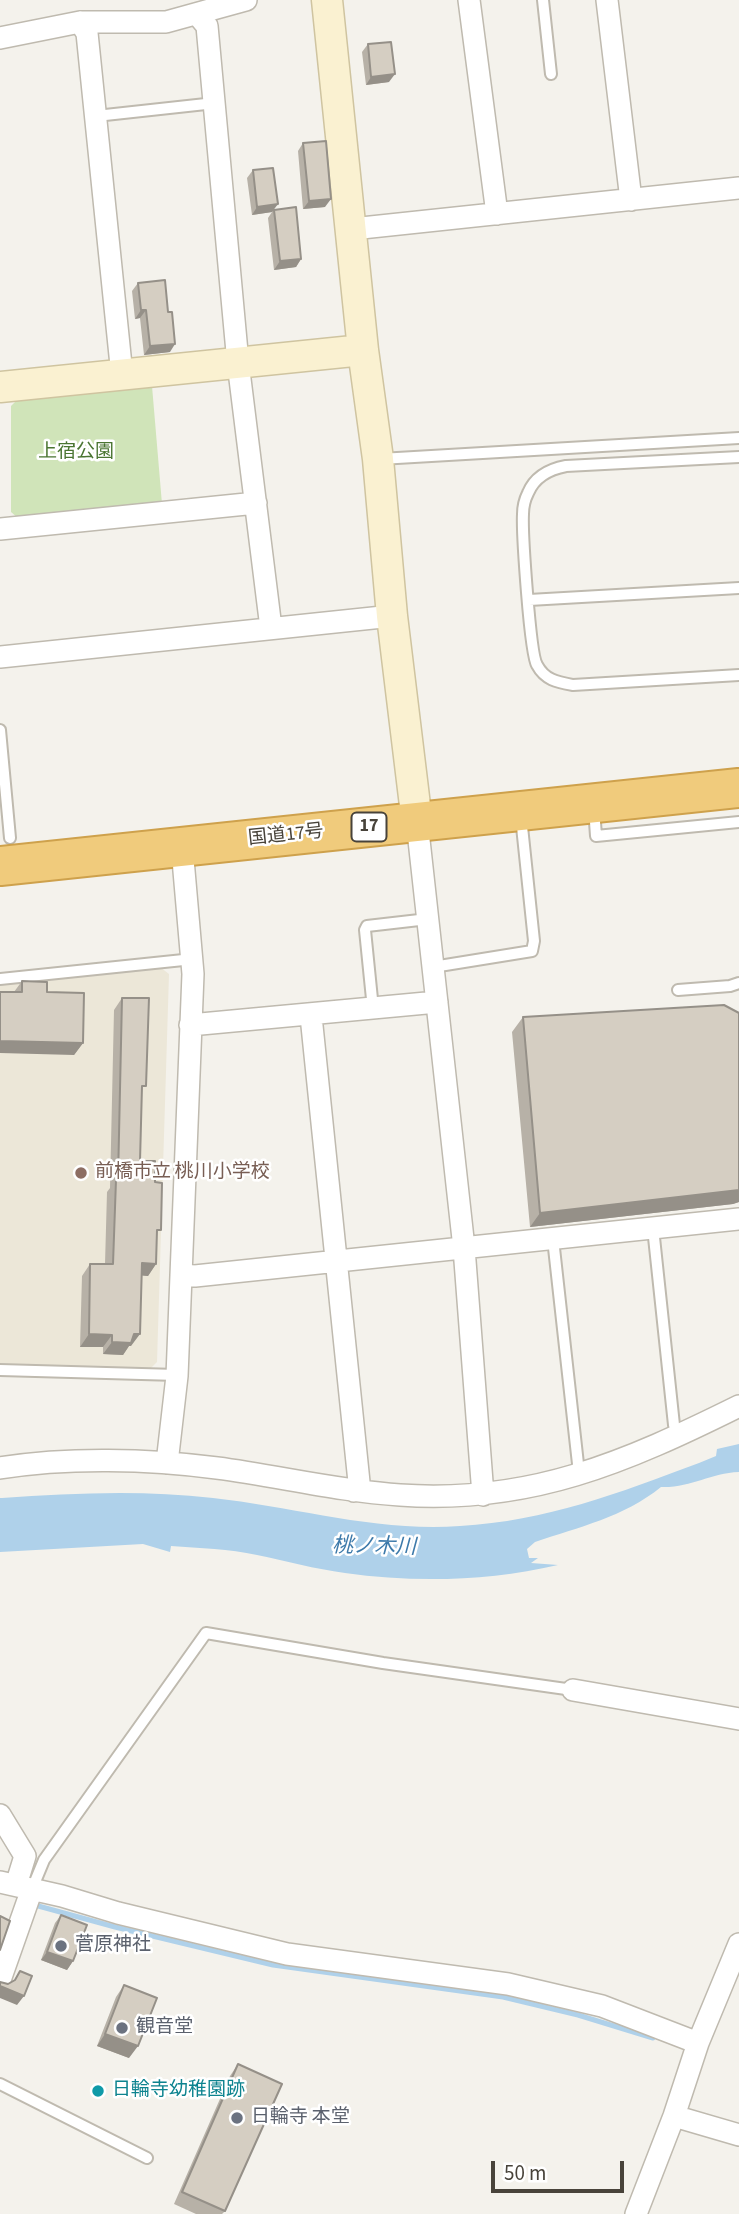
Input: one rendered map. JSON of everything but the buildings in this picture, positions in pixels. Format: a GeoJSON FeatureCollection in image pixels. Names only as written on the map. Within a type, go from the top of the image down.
{"type":"FeatureCollection","features":[{"type":"Feature","properties":{"kind":"highway","name":"国道17号"},"geometry":{"type":"LineString","coordinates":[[3,848],[182,848],[416,809],[739,763]]}},
{"type":"Feature","properties":{"kind":"highway","name":"国道17号"},"geometry":{"type":"LineString","coordinates":[[3,848],[416,809],[521,811],[593,803],[739,811]]}},
{"type":"Feature","properties":{"kind":"street"},"geometry":{"type":"LineString","coordinates":[[0,38],[80,22],[166,22],[246,0]]}},
{"type":"Feature","properties":{"kind":"street"},"geometry":{"type":"LineString","coordinates":[[327,0],[363,350],[378,459],[392,616],[464,1248],[484,1494]]}},
{"type":"Feature","properties":{"kind":"street"},"geometry":{"type":"LineString","coordinates":[[469,0],[497,214]]}},
{"type":"Feature","properties":{"kind":"street"},"geometry":{"type":"LineString","coordinates":[[607,0],[631,200]]}},
{"type":"Feature","properties":{"kind":"street"},"geometry":{"type":"LineString","coordinates":[[197,14],[207,26],[238,363],[271,628]]}},
{"type":"Feature","properties":{"kind":"street"},"geometry":{"type":"LineString","coordinates":[[80,22],[87,33],[122,375]]}},
{"type":"Feature","properties":{"kind":"street"},"geometry":{"type":"LineString","coordinates":[[352,229],[739,188]]}},
{"type":"Feature","properties":{"kind":"street"},"geometry":{"type":"LineString","coordinates":[[0,387],[363,350]]}},
{"type":"Feature","properties":{"kind":"street"},"geometry":{"type":"LineString","coordinates":[[0,529],[256,503]]}},
{"type":"Feature","properties":{"kind":"street"},"geometry":{"type":"LineString","coordinates":[[0,657],[392,616]]}},
{"type":"Feature","properties":{"kind":"street"},"geometry":{"type":"LineString","coordinates":[[167,1463],[177,1375],[193,959],[182,848]]}},
{"type":"Feature","properties":{"kind":"street"},"geometry":{"type":"LineString","coordinates":[[190,1026],[437,1002]]}},
{"type":"Feature","properties":{"kind":"street"},"geometry":{"type":"LineString","coordinates":[[311,1016],[359,1482],[354,1491]]}},
{"type":"Feature","properties":{"kind":"street"},"geometry":{"type":"LineString","coordinates":[[181,1275],[195,1276],[739,1219]]}},
{"type":"Feature","properties":{"kind":"street"},"geometry":{"type":"LineString","coordinates":[[0,1468],[75,1461],[167,1463],[402,1496],[484,1494],[524,1488],[577,1475],[636,1455],[739,1406]]}},
{"type":"Feature","properties":{"kind":"street"},"geometry":{"type":"LineString","coordinates":[[573,1690],[739,1719]]}},
{"type":"Feature","properties":{"kind":"street"},"geometry":{"type":"LineString","coordinates":[[0,1815],[25,1856],[16,1885],[0,1980]]}},
{"type":"Feature","properties":{"kind":"street"},"geometry":{"type":"LineString","coordinates":[[16,1885],[287,1954],[508,1984],[602,2006],[698,2043]]}},
{"type":"Feature","properties":{"kind":"street"},"geometry":{"type":"LineString","coordinates":[[636,2214],[674,2116],[698,2043],[739,1944]]}},
{"type":"Feature","properties":{"kind":"street"},"geometry":{"type":"LineString","coordinates":[[674,2116],[739,2135]]}},
{"type":"Feature","properties":{"kind":"lane"},"geometry":{"type":"LineString","coordinates":[[543,0],[551,74]]}},
{"type":"Feature","properties":{"kind":"lane"},"geometry":{"type":"LineString","coordinates":[[96,116],[215,103]]}},
{"type":"Feature","properties":{"kind":"lane"},"geometry":{"type":"LineString","coordinates":[[378,459],[739,438]]}},
{"type":"Feature","properties":{"kind":"lane"},"geometry":{"type":"LineString","coordinates":[[739,457],[566,466],[545,473],[531,486],[523,513],[533,657],[541,672],[555,682],[573,685],[739,675]]}},
{"type":"Feature","properties":{"kind":"lane"},"geometry":{"type":"LineString","coordinates":[[529,600],[739,588]]}},
{"type":"Feature","properties":{"kind":"lane"},"geometry":{"type":"LineString","coordinates":[[0,730],[3,848]]}},
{"type":"Feature","properties":{"kind":"lane"},"geometry":{"type":"LineString","coordinates":[[433,967],[532,951],[534,941],[521,811]]}},
{"type":"Feature","properties":{"kind":"lane"},"geometry":{"type":"LineString","coordinates":[[739,811],[739,836]]}},
{"type":"Feature","properties":{"kind":"lane"},"geometry":{"type":"LineString","coordinates":[[373,1009],[365,930],[367,926],[428,919]]}},
{"type":"Feature","properties":{"kind":"lane"},"geometry":{"type":"LineString","coordinates":[[0,979],[193,959]]}},
{"type":"Feature","properties":{"kind":"lane"},"geometry":{"type":"LineString","coordinates":[[678,990],[730,986],[739,982]]}},
{"type":"Feature","properties":{"kind":"lane"},"geometry":{"type":"LineString","coordinates":[[653,1228],[677,1433],[675,1437]]}},
{"type":"Feature","properties":{"kind":"lane"},"geometry":{"type":"LineString","coordinates":[[554,1239],[577,1475]]}},
{"type":"Feature","properties":{"kind":"lane"},"geometry":{"type":"LineString","coordinates":[[0,1370],[177,1375]]}},
{"type":"Feature","properties":{"kind":"lane"},"geometry":{"type":"LineString","coordinates":[[16,1885],[44,1860],[206,1633],[383,1663],[573,1690]]}},
{"type":"Feature","properties":{"kind":"lane"},"geometry":{"type":"LineString","coordinates":[[0,2084],[147,2158]]}},
{"type":"Feature","properties":{"kind":"shaded area","name":"前橋市立 桃川小学校"},"geometry":{"type":"Polygon","coordinates":[[[160,967],[169,974],[157,1362],[148,1371],[0,1366],[0,984],[160,967]]]}},
{"type":"Feature","properties":{"kind":"green space","name":"上宿公園"},"geometry":{"type":"Polygon","coordinates":[[[152,386],[162,504],[18,518],[11,512],[11,406],[18,399],[152,386]]]}},
{"type":"Feature","properties":{"kind":"water","name":"桃ノ木川"},"geometry":{"type":"Polygon","coordinates":[[[739,1444],[739,1472],[661,1487],[616,1514],[535,1542],[527,1549],[529,1558],[538,1558],[531,1563],[558,1565],[506,1574],[452,1579],[372,1576],[236,1551],[171,1546],[170,1552],[143,1544],[0,1552],[0,1498],[108,1493],[187,1495],[366,1522],[428,1527],[460,1526],[522,1518],[582,1504],[699,1463],[716,1456],[717,1449],[739,1444]]]}},
{"type":"Feature","properties":{"kind":"waterway"},"geometry":{"type":"LineString","coordinates":[[31,1904],[273,1965],[503,1997],[578,2015],[653,2038]]}},
{"type":"Feature","properties":{"kind":"place","name":"前橋市立 桃川小学校"},"geometry":{"type":"Point","coordinates":[81,1173]}},
{"type":"Feature","properties":{"kind":"place","name":"菅原神社"},"geometry":{"type":"Point","coordinates":[61,1946]}},
{"type":"Feature","properties":{"kind":"place","name":"観音堂"},"geometry":{"type":"Point","coordinates":[122,2028]}},
{"type":"Feature","properties":{"kind":"place","name":"日輪寺幼稚園跡"},"geometry":{"type":"Point","coordinates":[98,2091]}},
{"type":"Feature","properties":{"kind":"place","name":"日輪寺 本堂"},"geometry":{"type":"Point","coordinates":[237,2118]}}]}
